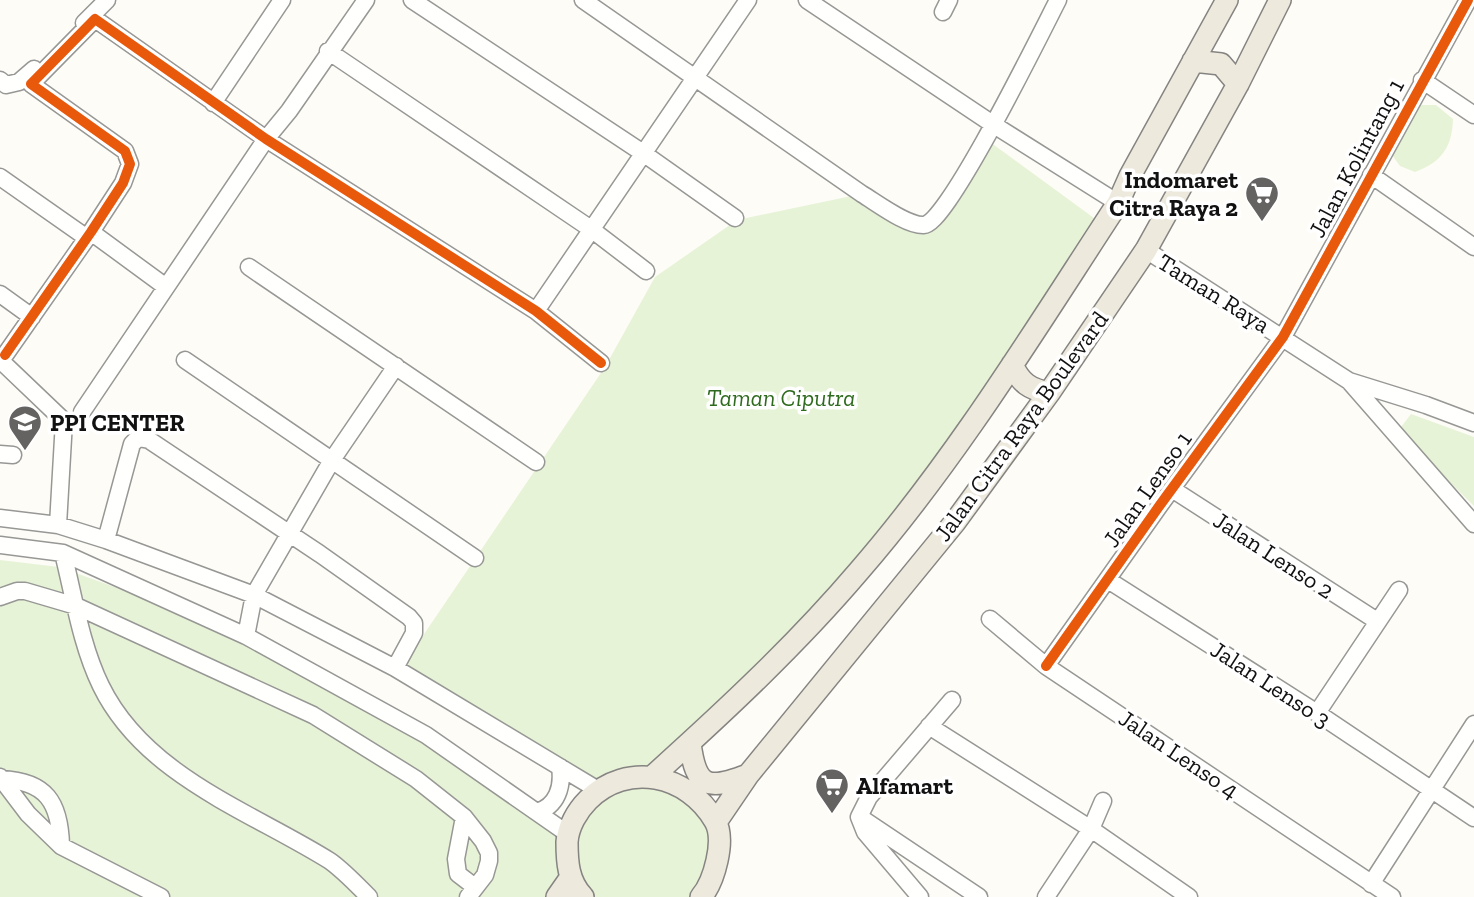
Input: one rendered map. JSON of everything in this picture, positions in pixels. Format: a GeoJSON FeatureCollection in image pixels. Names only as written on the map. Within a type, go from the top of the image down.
{"type":"FeatureCollection","features":[{"type":"Feature","properties":{"kind":"main road","name":"Jalan Citra Raya Boulevard"},"geometry":{"type":"LineString","coordinates":[[653,776],[745,694],[859,571],[926,485],[1012,365],[1118,203],[1130,176],[1227,0]]}},
{"type":"Feature","properties":{"kind":"main road","name":"Jalan Citra Raya Boulevard"},"geometry":{"type":"LineString","coordinates":[[716,822],[748,775],[955,522],[1049,393],[1146,250],[1238,84],[1280,0]]}},
{"type":"Feature","properties":{"kind":"main road"},"geometry":{"type":"LineString","coordinates":[[1193,61],[1221,64],[1238,84]]}},
{"type":"Feature","properties":{"kind":"main road"},"geometry":{"type":"LineString","coordinates":[[1012,365],[1019,380],[1027,386],[1049,393]]}},
{"type":"Feature","properties":{"kind":"main road"},"geometry":{"type":"LineString","coordinates":[[690,743],[696,773],[705,781],[718,784],[748,775]]}},
{"type":"Feature","properties":{"kind":"main road"},"geometry":{"type":"LineString","coordinates":[[583,897],[567,868],[568,834],[579,809],[598,790],[625,777],[653,776],[674,783],[693,796],[716,822],[719,843],[716,866],[707,895]]}},
{"type":"Feature","properties":{"kind":"main road"},"geometry":{"type":"LineString","coordinates":[[557,897],[571,877]]}},
{"type":"Feature","properties":{"kind":"street"},"geometry":{"type":"LineString","coordinates":[[0,80],[10,86],[23,79],[107,0]]}},
{"type":"Feature","properties":{"kind":"street"},"geometry":{"type":"LineString","coordinates":[[213,103],[282,0]]}},
{"type":"Feature","properties":{"kind":"street"},"geometry":{"type":"LineString","coordinates":[[82,412],[265,139],[289,111],[328,51],[366,0]]}},
{"type":"Feature","properties":{"kind":"street"},"geometry":{"type":"LineString","coordinates":[[412,0],[643,153],[735,218]]}},
{"type":"Feature","properties":{"kind":"street"},"geometry":{"type":"LineString","coordinates":[[583,0],[862,194],[907,220],[925,226],[931,223],[942,208],[995,125],[1058,0]]}},
{"type":"Feature","properties":{"kind":"street"},"geometry":{"type":"LineString","coordinates":[[536,311],[748,0]]}},
{"type":"Feature","properties":{"kind":"street"},"geometry":{"type":"LineString","coordinates":[[807,0],[1118,203]]}},
{"type":"Feature","properties":{"kind":"street","name":"Jalan Kolintang 1"},"geometry":{"type":"LineString","coordinates":[[1283,337],[1468,0]]}},
{"type":"Feature","properties":{"kind":"street"},"geometry":{"type":"LineString","coordinates":[[58,525],[64,421],[2,357],[89,235],[127,176],[130,163],[125,152],[31,84],[95,19],[265,139],[536,311],[601,363]]}},
{"type":"Feature","properties":{"kind":"street"},"geometry":{"type":"LineString","coordinates":[[328,51],[591,229],[646,271]]}},
{"type":"Feature","properties":{"kind":"street"},"geometry":{"type":"LineString","coordinates":[[1422,80],[1474,115]]}},
{"type":"Feature","properties":{"kind":"street"},"geometry":{"type":"LineString","coordinates":[[1371,175],[1474,247]]}},
{"type":"Feature","properties":{"kind":"street"},"geometry":{"type":"LineString","coordinates":[[0,177],[166,287]]}},
{"type":"Feature","properties":{"kind":"street","name":"Taman Raya"},"geometry":{"type":"LineString","coordinates":[[1146,250],[1349,381]]}},
{"type":"Feature","properties":{"kind":"street"},"geometry":{"type":"LineString","coordinates":[[249,267],[536,462]]}},
{"type":"Feature","properties":{"kind":"street"},"geometry":{"type":"LineString","coordinates":[[0,294],[32,317]]}},
{"type":"Feature","properties":{"kind":"street","name":"Jalan Lenso 1"},"geometry":{"type":"LineString","coordinates":[[1046,666],[1283,337]]}},
{"type":"Feature","properties":{"kind":"street"},"geometry":{"type":"LineString","coordinates":[[185,360],[475,558]]}},
{"type":"Feature","properties":{"kind":"street"},"geometry":{"type":"LineString","coordinates":[[246,636],[254,595],[332,460],[396,366]]}},
{"type":"Feature","properties":{"kind":"street"},"geometry":{"type":"LineString","coordinates":[[1349,381],[1474,423]]}},
{"type":"Feature","properties":{"kind":"street"},"geometry":{"type":"LineString","coordinates":[[1349,381],[1474,524]]}},
{"type":"Feature","properties":{"kind":"street"},"geometry":{"type":"LineString","coordinates":[[106,540],[132,444],[138,438],[149,440],[409,617],[414,623],[414,633],[395,668]]}},
{"type":"Feature","properties":{"kind":"street","name":"Jalan Lenso 2"},"geometry":{"type":"LineString","coordinates":[[1172,489],[1377,621]]}},
{"type":"Feature","properties":{"kind":"street"},"geometry":{"type":"LineString","coordinates":[[0,518],[58,525],[254,595],[395,668],[598,790]]}},
{"type":"Feature","properties":{"kind":"street"},"geometry":{"type":"LineString","coordinates":[[0,545],[63,553],[246,636],[426,735],[568,834]]}},
{"type":"Feature","properties":{"kind":"street"},"geometry":{"type":"LineString","coordinates":[[63,553],[89,657],[102,688],[121,717],[156,756],[199,786],[332,863],[369,897]]}},
{"type":"Feature","properties":{"kind":"street","name":"Jalan Lenso 3"},"geometry":{"type":"LineString","coordinates":[[1108,580],[1317,713],[1474,818]]}},
{"type":"Feature","properties":{"kind":"street"},"geometry":{"type":"LineString","coordinates":[[1317,713],[1399,590]]}},
{"type":"Feature","properties":{"kind":"street"},"geometry":{"type":"LineString","coordinates":[[0,597],[25,591],[76,606],[313,715],[416,779],[464,817],[489,853],[485,874],[472,892],[458,874],[456,859],[464,817]]}},
{"type":"Feature","properties":{"kind":"street","name":"Jalan Lenso 4"},"geometry":{"type":"LineString","coordinates":[[990,620],[1046,666],[1392,897]]}},
{"type":"Feature","properties":{"kind":"street"},"geometry":{"type":"LineString","coordinates":[[920,897],[865,832],[859,817],[869,797],[952,700]]}},
{"type":"Feature","properties":{"kind":"street"},"geometry":{"type":"LineString","coordinates":[[1371,884],[1474,724]]}},
{"type":"Feature","properties":{"kind":"street"},"geometry":{"type":"LineString","coordinates":[[929,726],[1091,829],[1189,897]]}},
{"type":"Feature","properties":{"kind":"street"},"geometry":{"type":"LineString","coordinates":[[537,812],[547,808],[558,794],[561,782],[560,767]]}},
{"type":"Feature","properties":{"kind":"street"},"geometry":{"type":"LineString","coordinates":[[0,778],[30,784],[52,800],[60,823],[61,846]]}},
{"type":"Feature","properties":{"kind":"street"},"geometry":{"type":"LineString","coordinates":[[0,778],[28,814],[61,846],[161,897]]}},
{"type":"Feature","properties":{"kind":"street"},"geometry":{"type":"LineString","coordinates":[[1050,895],[1091,829],[1103,801]]}},
{"type":"Feature","properties":{"kind":"street"},"geometry":{"type":"LineString","coordinates":[[859,817],[979,897]]}},
{"type":"Feature","properties":{"kind":"green space"},"geometry":{"type":"Polygon","coordinates":[[[1420,105],[1436,105],[1453,119],[1450,138],[1444,152],[1432,163],[1415,172],[1400,166],[1392,155],[1420,105]]]}},
{"type":"Feature","properties":{"kind":"green space","name":"Taman Ciputra"},"geometry":{"type":"Polygon","coordinates":[[[990,142],[1109,229],[1010,369],[772,664],[653,776],[716,822],[701,897],[0,897],[0,560],[59,567],[215,623],[426,735],[567,835],[598,790],[399,671],[605,367],[655,277],[737,220],[861,194],[907,220],[935,221],[990,142]]]}},
{"type":"Feature","properties":{"kind":"green space"},"geometry":{"type":"Polygon","coordinates":[[[1411,414],[1474,437],[1474,506],[1398,431],[1411,414]]]}},
{"type":"Feature","properties":{"kind":"cycle path"},"geometry":{"type":"LineString","coordinates":[[1046,666],[1283,337],[1468,0]]}},
{"type":"Feature","properties":{"kind":"cycle path"},"geometry":{"type":"LineString","coordinates":[[5,355],[91,232],[123,183],[130,164],[125,151],[31,84],[95,19],[266,139],[536,311],[601,363]]}},
{"type":"Feature","properties":{"kind":"place","name":"Indomaret Citra Raya 2"},"geometry":{"type":"Point","coordinates":[1262,223]}},
{"type":"Feature","properties":{"kind":"place","name":"PPI CENTER"},"geometry":{"type":"Point","coordinates":[25,452]}},
{"type":"Feature","properties":{"kind":"place","name":"Alfamart"},"geometry":{"type":"Point","coordinates":[832,815]}}]}
